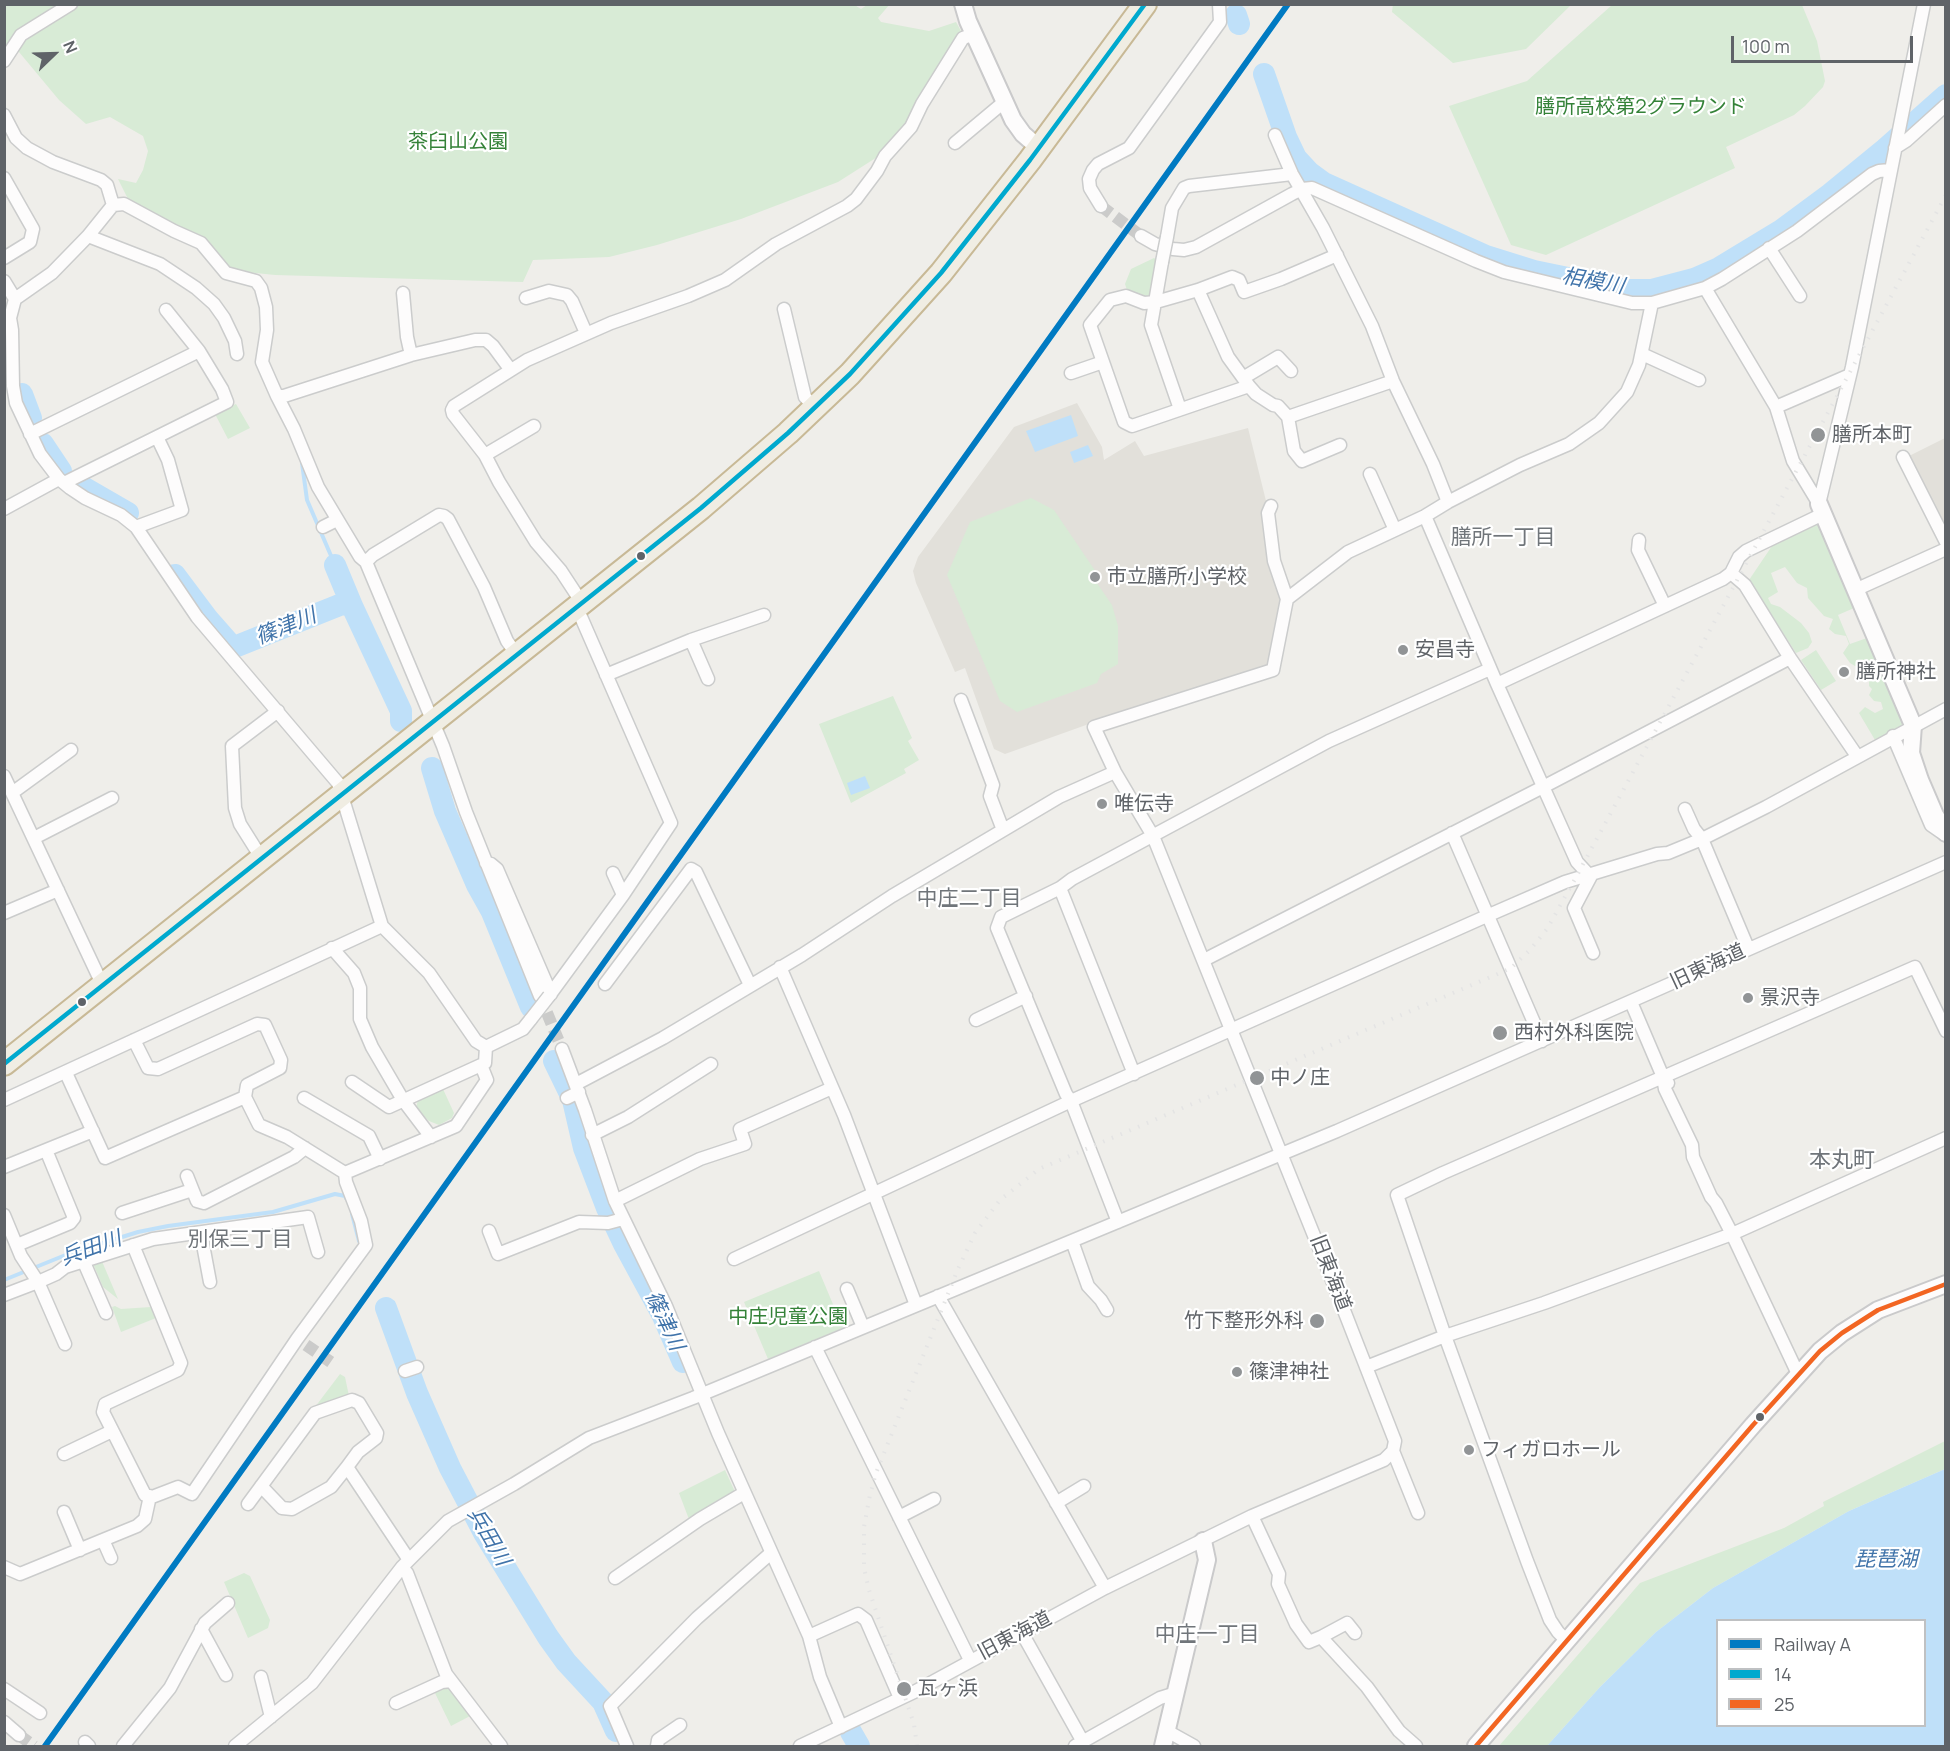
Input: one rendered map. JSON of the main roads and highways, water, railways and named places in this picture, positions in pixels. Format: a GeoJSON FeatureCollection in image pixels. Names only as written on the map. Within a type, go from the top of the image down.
{"type":"FeatureCollection","features":[{"type":"Feature","properties":{"kind":"highway"},"geometry":{"type":"LineString","coordinates":[[4,1064],[730,485],[815,408],[892,329],[941,273],[1039,148],[1145,4]]}},
{"type":"Feature","properties":{"kind":"water"},"geometry":{"type":"Polygon","coordinates":[[[1071,415],[1078,436],[1035,452],[1026,431],[1071,415]]]}},
{"type":"Feature","properties":{"kind":"water"},"geometry":{"type":"Polygon","coordinates":[[[1088,445],[1093,456],[1074,463],[1070,452],[1088,445]]]}},
{"type":"Feature","properties":{"kind":"water"},"geometry":{"type":"Polygon","coordinates":[[[865,776],[870,788],[851,795],[847,783],[865,776]]]}},
{"type":"Feature","properties":{"kind":"water","name":"琵琶湖"},"geometry":{"type":"Polygon","coordinates":[[[1945,1469],[1945,1746],[1547,1746],[1600,1687],[1656,1632],[1713,1588],[1849,1511],[1945,1469]]]}},
{"type":"Feature","properties":{"kind":"waterway","name":"相模川"},"geometry":{"type":"LineString","coordinates":[[1236,15],[1239,24]]}},
{"type":"Feature","properties":{"kind":"waterway","name":"相模川"},"geometry":{"type":"LineString","coordinates":[[1264,74],[1286,137],[1296,158],[1324,183],[1486,256],[1534,271],[1626,290],[1652,290],[1694,279],[1719,268],[1780,231],[1885,149],[1946,95]]}},
{"type":"Feature","properties":{"kind":"waterway","name":"篠津川"},"geometry":{"type":"LineString","coordinates":[[22,394],[31,418]]}},
{"type":"Feature","properties":{"kind":"waterway","name":"篠津川"},"geometry":{"type":"LineString","coordinates":[[43,444],[61,471]]}},
{"type":"Feature","properties":{"kind":"waterway"},"geometry":{"type":"LineString","coordinates":[[302,463],[307,500],[335,565]]}},
{"type":"Feature","properties":{"kind":"waterway","name":"篠津川"},"geometry":{"type":"LineString","coordinates":[[83,487],[128,513]]}},
{"type":"Feature","properties":{"kind":"waterway"},"geometry":{"type":"LineString","coordinates":[[335,565],[352,606]]}},
{"type":"Feature","properties":{"kind":"waterway","name":"篠津川"},"geometry":{"type":"LineString","coordinates":[[175,575],[208,619],[230,644],[237,646],[342,604],[352,606],[401,711],[401,721]]}},
{"type":"Feature","properties":{"kind":"waterway","name":"篠津川"},"geometry":{"type":"LineString","coordinates":[[432,768],[445,811],[477,885],[492,912],[531,1007]]}},
{"type":"Feature","properties":{"kind":"waterway","name":"篠津川"},"geometry":{"type":"LineString","coordinates":[[554,1061],[573,1100],[584,1148],[607,1208],[663,1316],[683,1362]]}},
{"type":"Feature","properties":{"kind":"waterway","name":"兵田川"},"geometry":{"type":"LineString","coordinates":[[4,1280],[68,1254],[138,1232],[273,1212],[335,1194],[346,1198]]}},
{"type":"Feature","properties":{"kind":"waterway","name":"兵田川"},"geometry":{"type":"LineString","coordinates":[[352,1214],[359,1241]]}},
{"type":"Feature","properties":{"kind":"waterway","name":"兵田川"},"geometry":{"type":"LineString","coordinates":[[386,1308],[417,1393],[450,1468],[484,1533],[548,1637],[566,1662],[603,1702],[616,1731]]}},
{"type":"Feature","properties":{"kind":"waterway","name":"篠津川"},"geometry":{"type":"LineString","coordinates":[[851,1732],[859,1746]]}},
{"type":"Feature","properties":{"kind":"tunnel"},"geometry":{"type":"LineString","coordinates":[[1101,206],[1141,236]]}},
{"type":"Feature","properties":{"kind":"tunnel"},"geometry":{"type":"LineString","coordinates":[[540,996],[562,1049]]}},
{"type":"Feature","properties":{"kind":"tunnel"},"geometry":{"type":"LineString","coordinates":[[306,1345],[335,1365]]}},
{"type":"Feature","properties":{"kind":"tunnel"},"geometry":{"type":"LineString","coordinates":[[19,1735],[34,1746]]}},
{"type":"Feature","properties":{"kind":"railway"},"geometry":{"type":"LineString","coordinates":[[917,1746],[914,1724],[869,1590],[864,1568],[864,1527],[876,1473],[958,1269],[975,1233],[1000,1200],[1039,1169],[1511,968],[1530,950],[1547,929],[1575,879],[1946,195]]}},
{"type":"Feature","properties":{"kind":"rail line","name":"A"},"geometry":{"type":"LineString","coordinates":[[45,1746],[1288,4]]}},
{"type":"Feature","properties":{"kind":"place","name":"膳所本町"},"geometry":{"type":"Point","coordinates":[1818,435]}},
{"type":"Feature","properties":{"kind":"place","name":"市立膳所小学校"},"geometry":{"type":"Point","coordinates":[1095,577]}},
{"type":"Feature","properties":{"kind":"place","name":"安昌寺"},"geometry":{"type":"Point","coordinates":[1403,650]}},
{"type":"Feature","properties":{"kind":"place","name":"膳所神社"},"geometry":{"type":"Point","coordinates":[1844,672]}},
{"type":"Feature","properties":{"kind":"place","name":"唯伝寺"},"geometry":{"type":"Point","coordinates":[1102,804]}},
{"type":"Feature","properties":{"kind":"place","name":"景沢寺"},"geometry":{"type":"Point","coordinates":[1748,998]}},
{"type":"Feature","properties":{"kind":"place","name":"西村外科医院"},"geometry":{"type":"Point","coordinates":[1500,1033]}},
{"type":"Feature","properties":{"kind":"place","name":"中ノ庄"},"geometry":{"type":"Point","coordinates":[1257,1078]}},
{"type":"Feature","properties":{"kind":"place","name":"竹下整形外科"},"geometry":{"type":"Point","coordinates":[1317,1321]}},
{"type":"Feature","properties":{"kind":"place","name":"篠津神社"},"geometry":{"type":"Point","coordinates":[1237,1372]}},
{"type":"Feature","properties":{"kind":"place","name":"フィガロホール"},"geometry":{"type":"Point","coordinates":[1469,1450]}},
{"type":"Feature","properties":{"kind":"place","name":"瓦ヶ浜"},"geometry":{"type":"Point","coordinates":[904,1689]}},
{"type":"Feature","properties":{"kind":"district","name":"膳所一丁目"},"geometry":{"type":"Point","coordinates":[1503,538]}},
{"type":"Feature","properties":{"kind":"district","name":"中庄二丁目"},"geometry":{"type":"Point","coordinates":[969,899]}},
{"type":"Feature","properties":{"kind":"district","name":"本丸町"},"geometry":{"type":"Point","coordinates":[1842,1161]}},
{"type":"Feature","properties":{"kind":"district","name":"別保三丁目"},"geometry":{"type":"Point","coordinates":[240,1240]}},
{"type":"Feature","properties":{"kind":"district","name":"中庄一丁目"},"geometry":{"type":"Point","coordinates":[1207,1635]}},
{"type":"Feature","properties":{"kind":"park label","name":"膳所高校第2グラウンド"},"geometry":{"type":"Point","coordinates":[1641,107]}},
{"type":"Feature","properties":{"kind":"park label","name":"茶臼山公園"},"geometry":{"type":"Point","coordinates":[458,142]}},
{"type":"Feature","properties":{"kind":"park label","name":"中庄児童公園"},"geometry":{"type":"Point","coordinates":[788,1317]}}]}
